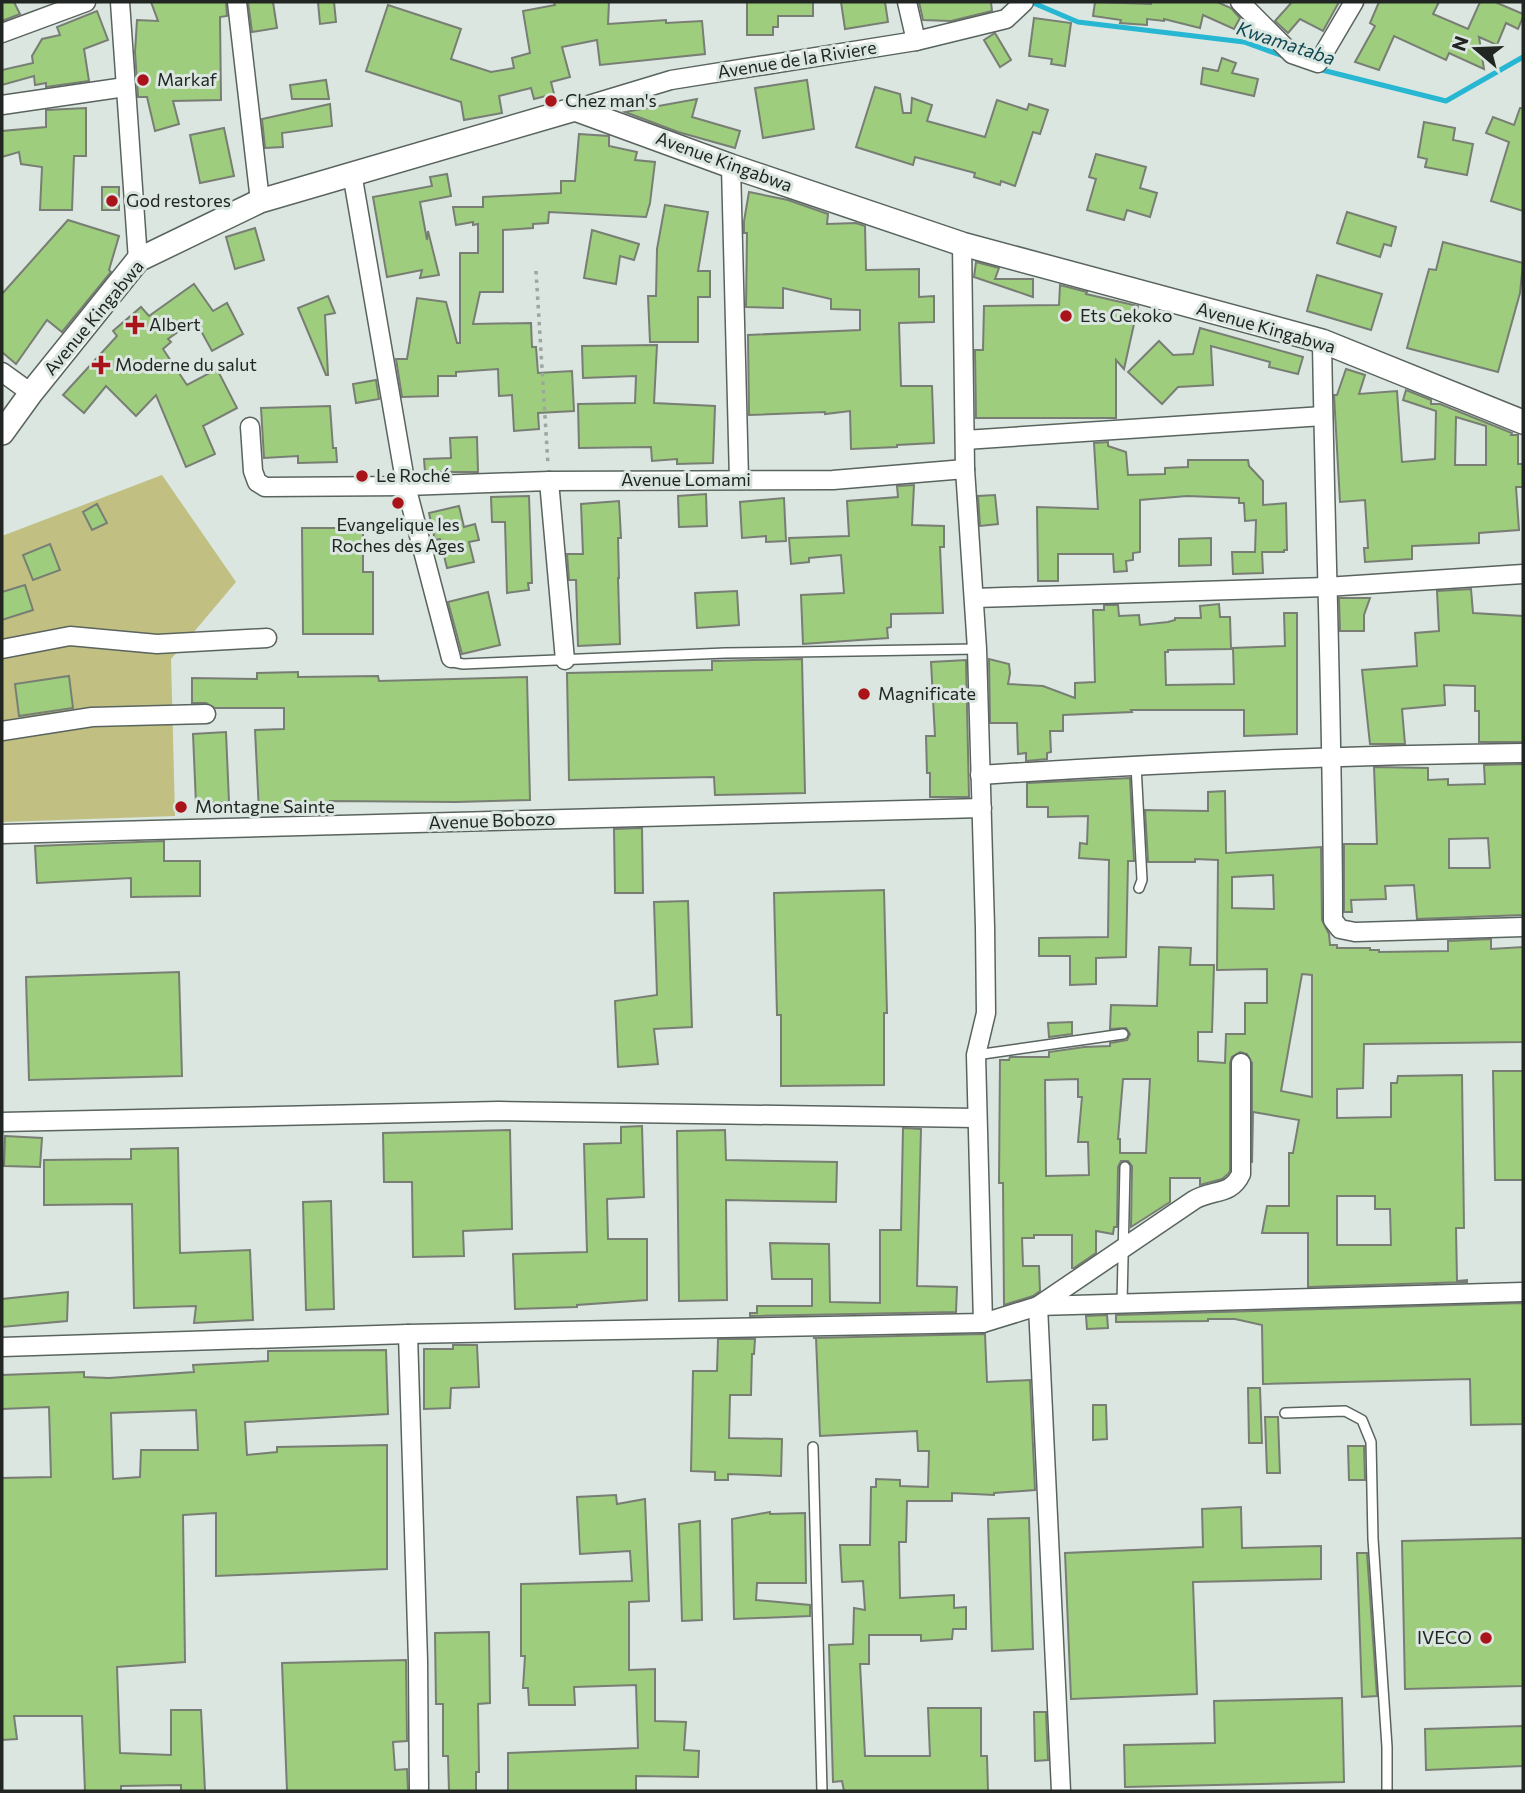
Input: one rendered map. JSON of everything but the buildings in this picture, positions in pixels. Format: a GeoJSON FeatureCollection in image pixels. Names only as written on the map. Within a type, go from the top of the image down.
{"type":"FeatureCollection","features":[{"type":"Feature","properties":{"kind":"street"},"geometry":{"type":"LineString","coordinates":[[2,33],[86,2]]}},
{"type":"Feature","properties":{"kind":"street"},"geometry":{"type":"LineString","coordinates":[[120,2],[138,260]]}},
{"type":"Feature","properties":{"kind":"street"},"geometry":{"type":"LineString","coordinates":[[237,2],[260,201]]}},
{"type":"Feature","properties":{"kind":"street"},"geometry":{"type":"LineString","coordinates":[[907,2],[916,41]]}},
{"type":"Feature","properties":{"kind":"street"},"geometry":{"type":"LineString","coordinates":[[1240,2],[1292,54],[1318,63],[1354,2]]}},
{"type":"Feature","properties":{"kind":"street","name":"Avenue de la Riviere"},"geometry":{"type":"LineString","coordinates":[[575,109],[671,80],[916,41],[1006,19],[1021,6]]}},
{"type":"Feature","properties":{"kind":"street"},"geometry":{"type":"LineString","coordinates":[[2,105],[125,87]]}},
{"type":"Feature","properties":{"kind":"street","name":"Avenue Kingabwa"},"geometry":{"type":"LineString","coordinates":[[2,433],[138,260],[260,201],[575,109],[731,166],[962,244],[1322,341],[1523,422]]}},
{"type":"Feature","properties":{"kind":"street"},"geometry":{"type":"LineString","coordinates":[[731,166],[738,480]]}},
{"type":"Feature","properties":{"kind":"street"},"geometry":{"type":"LineString","coordinates":[[352,173],[406,486],[451,658]]}},
{"type":"Feature","properties":{"kind":"street"},"geometry":{"type":"LineString","coordinates":[[962,244],[965,469],[977,649],[986,1013],[976,1055],[983,1323]]}},
{"type":"Feature","properties":{"kind":"street"},"geometry":{"type":"LineString","coordinates":[[1322,341],[1326,587],[1333,757],[1333,920],[1340,929],[1355,932],[1523,927]]}},
{"type":"Feature","properties":{"kind":"street"},"geometry":{"type":"LineString","coordinates":[[2,372],[31,393]]}},
{"type":"Feature","properties":{"kind":"street"},"geometry":{"type":"LineString","coordinates":[[965,440],[1323,415]]}},
{"type":"Feature","properties":{"kind":"street","name":"Avenue Lomami"},"geometry":{"type":"LineString","coordinates":[[250,428],[253,471],[257,482],[265,487],[549,481],[833,480],[965,469]]}},
{"type":"Feature","properties":{"kind":"street"},"geometry":{"type":"LineString","coordinates":[[549,481],[565,660]]}},
{"type":"Feature","properties":{"kind":"street"},"geometry":{"type":"LineString","coordinates":[[974,598],[1326,587],[1523,574]]}},
{"type":"Feature","properties":{"kind":"street"},"geometry":{"type":"LineString","coordinates":[[2,649],[70,636],[157,644],[267,638]]}},
{"type":"Feature","properties":{"kind":"street"},"geometry":{"type":"LineString","coordinates":[[2,730],[92,718],[206,714]]}},
{"type":"Feature","properties":{"kind":"street"},"geometry":{"type":"LineString","coordinates":[[980,775],[1136,764],[1523,753]]}},
{"type":"Feature","properties":{"kind":"street","name":"Avenue Bobozo"},"geometry":{"type":"LineString","coordinates":[[2,834],[982,808]]}},
{"type":"Feature","properties":{"kind":"street"},"geometry":{"type":"LineString","coordinates":[[1038,1306],[1194,1200],[1204,1194],[1231,1189],[1238,1182],[1241,1174],[1241,1063]]}},
{"type":"Feature","properties":{"kind":"street"},"geometry":{"type":"LineString","coordinates":[[2,1122],[499,1111],[976,1118]]}},
{"type":"Feature","properties":{"kind":"street"},"geometry":{"type":"LineString","coordinates":[[2,1347],[408,1334],[983,1323],[1038,1306],[1523,1292]]}},
{"type":"Feature","properties":{"kind":"street"},"geometry":{"type":"LineString","coordinates":[[1038,1306],[1061,1791]]}},
{"type":"Feature","properties":{"kind":"street"},"geometry":{"type":"LineString","coordinates":[[408,1334],[418,1661],[419,1791]]}},
{"type":"Feature","properties":{"kind":"lane"},"geometry":{"type":"LineString","coordinates":[[451,658],[453,662],[463,664],[725,653],[977,649]]}},
{"type":"Feature","properties":{"kind":"lane"},"geometry":{"type":"LineString","coordinates":[[1136,764],[1142,880],[1139,888]]}},
{"type":"Feature","properties":{"kind":"lane"},"geometry":{"type":"LineString","coordinates":[[976,1055],[1123,1034]]}},
{"type":"Feature","properties":{"kind":"lane"},"geometry":{"type":"LineString","coordinates":[[1122,1304],[1125,1167]]}},
{"type":"Feature","properties":{"kind":"lane"},"geometry":{"type":"LineString","coordinates":[[1285,1413],[1345,1411],[1363,1420],[1371,1443],[1373,1539],[1387,1747],[1387,1791]]}},
{"type":"Feature","properties":{"kind":"lane"},"geometry":{"type":"LineString","coordinates":[[813,1447],[822,1791]]}},
{"type":"Feature","properties":{"kind":"path"},"geometry":{"type":"LineString","coordinates":[[536,271],[549,481]]}},
{"type":"Feature","properties":{"kind":"shaded area"},"geometry":{"type":"Polygon","coordinates":[[[162,475],[236,582],[171,659],[175,816],[2,822],[2,536],[162,475]]]}},
{"type":"Feature","properties":{"kind":"waterway","name":"Kwamataba"},"geometry":{"type":"LineString","coordinates":[[1031,2],[1078,22],[1244,42],[1286,57]]}},
{"type":"Feature","properties":{"kind":"waterway","name":"Kwamataba"},"geometry":{"type":"LineString","coordinates":[[1318,69],[1446,101],[1523,57]]}},
{"type":"Feature","properties":{"kind":"place","name":"Markaf"},"geometry":{"type":"Point","coordinates":[143,80]}},
{"type":"Feature","properties":{"kind":"place","name":"Chez man's"},"geometry":{"type":"Point","coordinates":[551,101]}},
{"type":"Feature","properties":{"kind":"place","name":"God restores"},"geometry":{"type":"Point","coordinates":[112,201]}},
{"type":"Feature","properties":{"kind":"place","name":"Ets Gekoko"},"geometry":{"type":"Point","coordinates":[1066,316]}},
{"type":"Feature","properties":{"kind":"place","name":"Albert"},"geometry":{"type":"Point","coordinates":[135,325]}},
{"type":"Feature","properties":{"kind":"place","name":"Moderne du salut"},"geometry":{"type":"Point","coordinates":[101,365]}},
{"type":"Feature","properties":{"kind":"place","name":"Le Roché"},"geometry":{"type":"Point","coordinates":[362,476]}},
{"type":"Feature","properties":{"kind":"place","name":"Evangelique les Roches des Ages"},"geometry":{"type":"Point","coordinates":[398,503]}},
{"type":"Feature","properties":{"kind":"place","name":"Magnificate"},"geometry":{"type":"Point","coordinates":[864,694]}},
{"type":"Feature","properties":{"kind":"place","name":"Montagne Sainte"},"geometry":{"type":"Point","coordinates":[181,807]}},
{"type":"Feature","properties":{"kind":"place","name":"IVECO"},"geometry":{"type":"Point","coordinates":[1486,1638]}}]}
